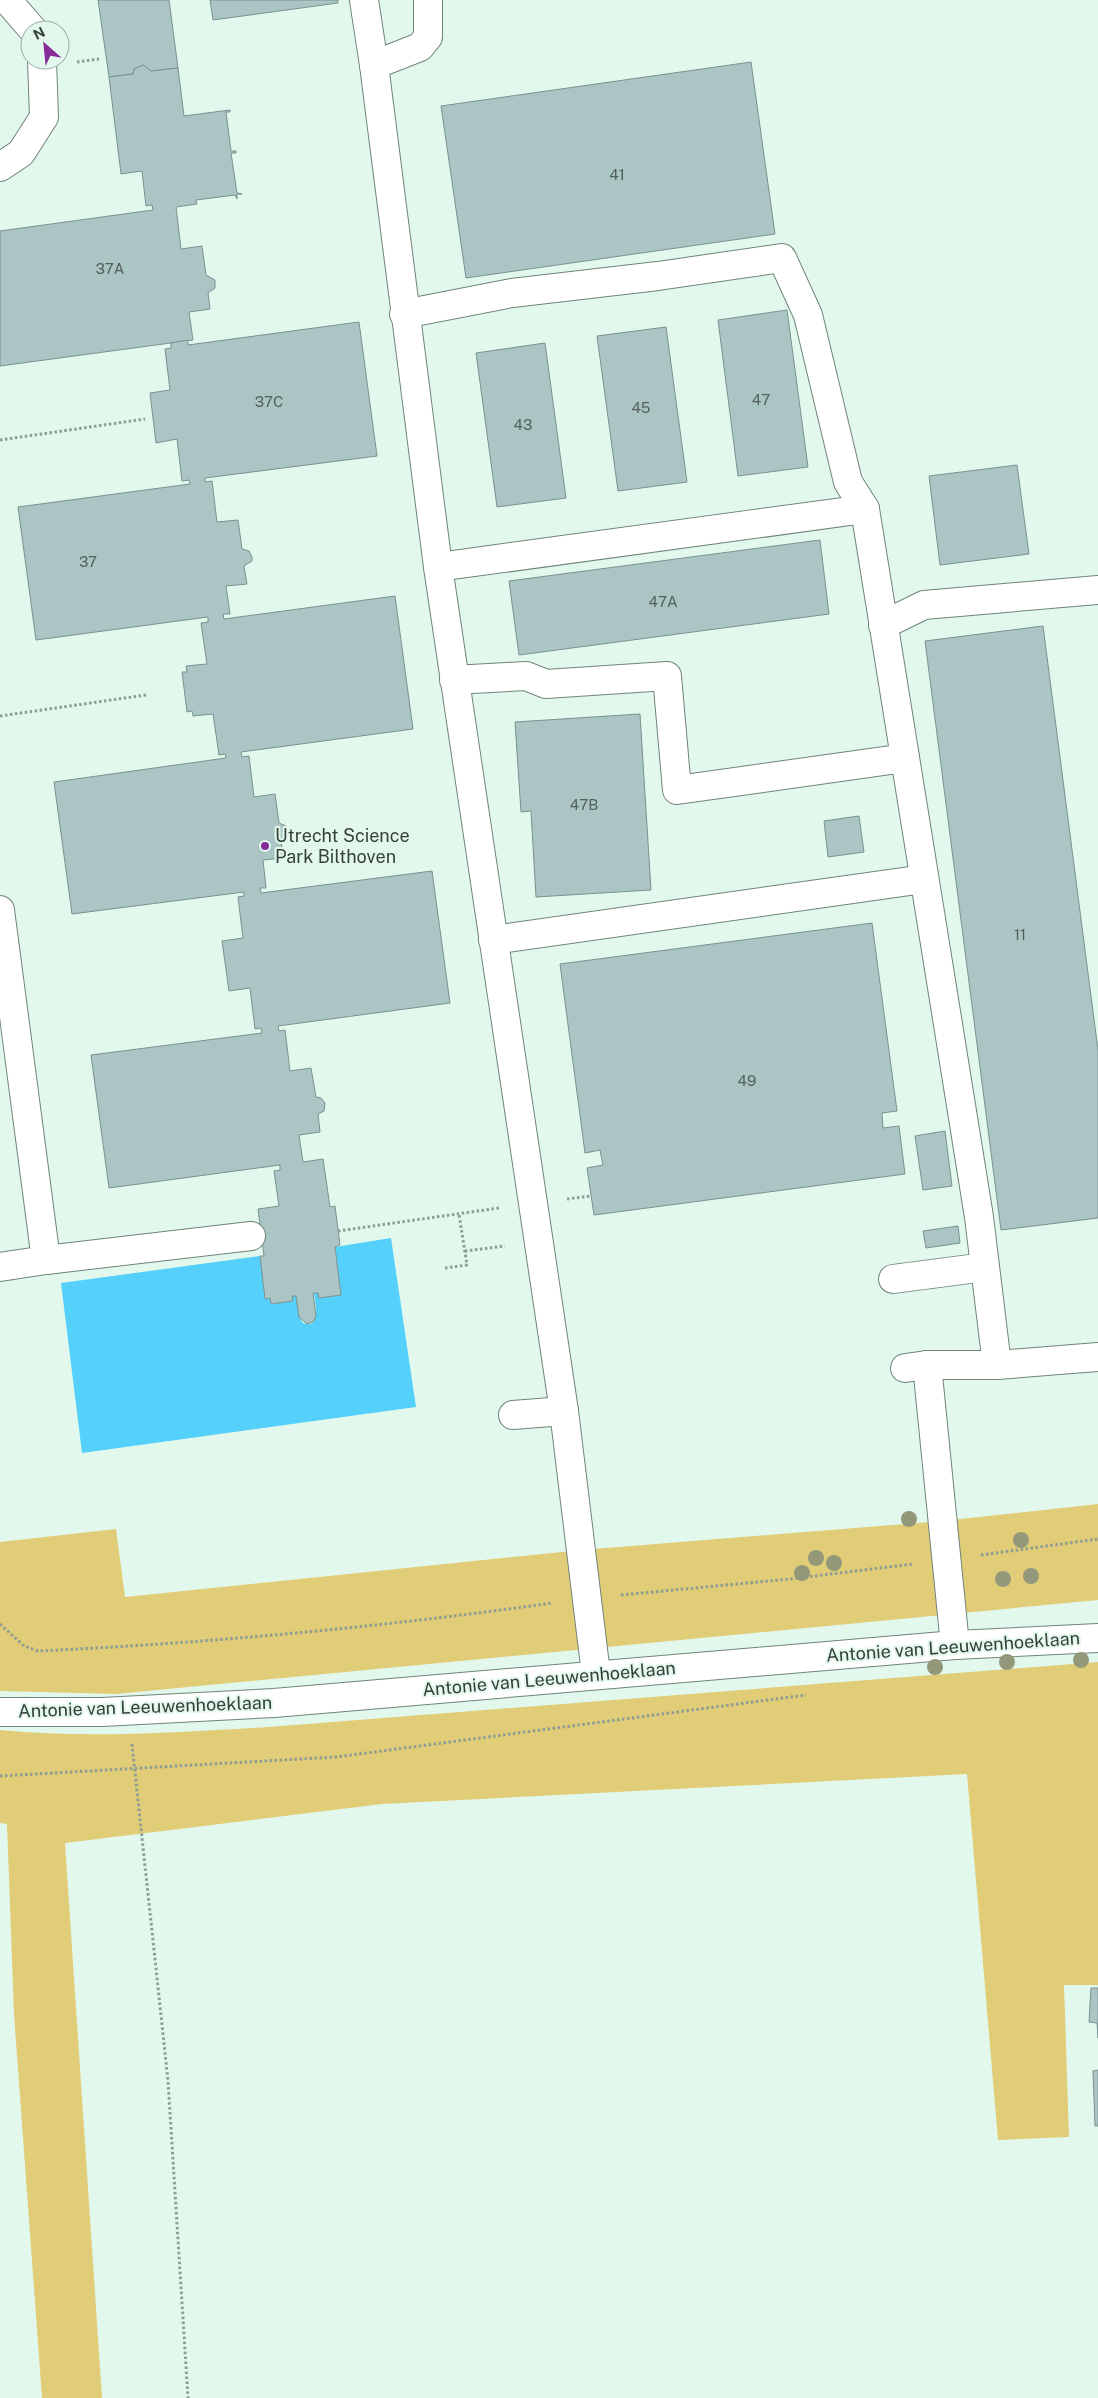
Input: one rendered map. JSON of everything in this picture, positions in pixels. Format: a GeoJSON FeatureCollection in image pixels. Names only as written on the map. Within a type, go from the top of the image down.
{"type":"FeatureCollection","features":[{"type":"Feature","properties":{"kind":"street"},"geometry":{"type":"LineString","coordinates":[[7,0],[24,20]]}},
{"type":"Feature","properties":{"kind":"street"},"geometry":{"type":"LineString","coordinates":[[364,0],[374,65],[404,314],[454,680],[564,1410],[596,1674]]}},
{"type":"Feature","properties":{"kind":"street"},"geometry":{"type":"LineString","coordinates":[[374,65],[420,47],[428,37],[428,0]]}},
{"type":"Feature","properties":{"kind":"street"},"geometry":{"type":"LineString","coordinates":[[0,167],[21,153],[44,117],[42,70]]}},
{"type":"Feature","properties":{"kind":"street"},"geometry":{"type":"LineString","coordinates":[[404,314],[512,293],[658,276],[782,258],[808,315],[848,482],[865,510],[985,1267],[997,1365]]}},
{"type":"Feature","properties":{"kind":"street"},"geometry":{"type":"LineString","coordinates":[[438,567],[865,510]]}},
{"type":"Feature","properties":{"kind":"street"},"geometry":{"type":"LineString","coordinates":[[883,626],[924,605],[1098,590]]}},
{"type":"Feature","properties":{"kind":"street"},"geometry":{"type":"LineString","coordinates":[[454,680],[526,676],[546,684],[667,676],[677,790],[905,758]]}},
{"type":"Feature","properties":{"kind":"street"},"geometry":{"type":"LineString","coordinates":[[493,940],[924,878]]}},
{"type":"Feature","properties":{"kind":"street"},"geometry":{"type":"LineString","coordinates":[[0,910],[46,1260]]}},
{"type":"Feature","properties":{"kind":"street"},"geometry":{"type":"LineString","coordinates":[[0,1267],[251,1236]]}},
{"type":"Feature","properties":{"kind":"street"},"geometry":{"type":"LineString","coordinates":[[893,1279],[985,1267]]}},
{"type":"Feature","properties":{"kind":"street"},"geometry":{"type":"LineString","coordinates":[[954,1645],[946,1560],[927,1460],[916,1367],[997,1365],[1098,1357]]}},
{"type":"Feature","properties":{"kind":"street"},"geometry":{"type":"LineString","coordinates":[[513,1416],[564,1410]]}},
{"type":"Feature","properties":{"kind":"street","name":"Antonie van Leeuwenhoeklaan"},"geometry":{"type":"LineString","coordinates":[[0,1712],[128,1711],[358,1696],[596,1674],[954,1645],[1098,1638]]}},
{"type":"Feature","properties":{"kind":"path"},"geometry":{"type":"LineString","coordinates":[[0,440],[145,419]]}},
{"type":"Feature","properties":{"kind":"path"},"geometry":{"type":"LineString","coordinates":[[0,716],[146,695]]}},
{"type":"Feature","properties":{"kind":"path"},"geometry":{"type":"LineString","coordinates":[[338,1231],[591,1196]]}},
{"type":"Feature","properties":{"kind":"path"},"geometry":{"type":"LineString","coordinates":[[445,1268],[467,1265],[459,1214]]}},
{"type":"Feature","properties":{"kind":"path"},"geometry":{"type":"LineString","coordinates":[[465,1251],[538,1242]]}},
{"type":"Feature","properties":{"kind":"path"},"geometry":{"type":"LineString","coordinates":[[0,1624],[24,1646],[38,1651],[279,1636],[427,1620],[587,1599],[790,1579],[1098,1539]]}},
{"type":"Feature","properties":{"kind":"path"},"geometry":{"type":"LineString","coordinates":[[0,1776],[336,1757],[808,1694]]}},
{"type":"Feature","properties":{"kind":"path"},"geometry":{"type":"LineString","coordinates":[[128,1711],[168,2081],[188,2398]]}},
{"type":"Feature","properties":{"kind":"shaded area"},"geometry":{"type":"Polygon","coordinates":[[[1098,1504],[1098,1600],[116,1694],[0,1691],[0,1542],[116,1529],[125,1597],[581,1550],[942,1521],[1098,1504]]]}},
{"type":"Feature","properties":{"kind":"shaded area"},"geometry":{"type":"Polygon","coordinates":[[[1098,1662],[1098,1985],[1064,1985],[1069,2137],[998,2140],[967,1774],[382,1804],[65,1843],[102,2398],[42,2398],[14,2014],[7,1824],[0,1823],[0,1730],[33,1733],[100,1734],[168,1733],[269,1727],[1098,1662]]]}},
{"type":"Feature","properties":{"kind":"water"},"geometry":{"type":"Polygon","coordinates":[[[391,1238],[416,1407],[82,1453],[61,1283],[260,1256],[265,1299],[270,1298],[271,1304],[292,1301],[292,1296],[296,1296],[299,1317],[303,1323],[309,1324],[313,1322],[316,1314],[314,1293],[318,1293],[319,1298],[341,1295],[335,1247],[391,1238]]]}},
{"type":"Feature","properties":{"kind":"building"},"geometry":{"type":"Polygon","coordinates":[[[98,0],[169,0],[178,68],[151,71],[143,65],[134,69],[133,74],[109,77],[98,0]]]}},
{"type":"Feature","properties":{"kind":"building"},"geometry":{"type":"Polygon","coordinates":[[[210,0],[338,0],[338,3],[213,20],[210,0]]]}},
{"type":"Feature","properties":{"kind":"building"},"geometry":{"type":"Polygon","coordinates":[[[751,62],[775,234],[466,278],[441,106],[751,62]]]}},
{"type":"Feature","properties":{"kind":"building"},"geometry":{"type":"Polygon","coordinates":[[[143,65],[151,71],[178,68],[184,116],[230,110],[230,112],[226,112],[231,151],[236,151],[236,153],[231,153],[237,193],[242,194],[237,194],[237,199],[235,195],[196,200],[197,204],[176,207],[181,249],[202,246],[206,275],[215,280],[215,288],[208,293],[210,309],[189,312],[193,340],[0,366],[0,231],[153,210],[152,205],[146,206],[142,171],[121,174],[109,77],[133,74],[134,69],[143,65]]]}},
{"type":"Feature","properties":{"kind":"building"},"geometry":{"type":"Polygon","coordinates":[[[787,310],[808,467],[738,476],[718,320],[787,310]]]}},
{"type":"Feature","properties":{"kind":"building"},"geometry":{"type":"Polygon","coordinates":[[[359,322],[377,456],[205,478],[205,482],[212,481],[217,522],[238,520],[242,549],[249,551],[252,557],[252,561],[244,566],[247,584],[226,586],[230,614],[223,614],[224,619],[395,596],[413,729],[241,752],[242,757],[249,756],[254,797],[275,794],[279,823],[286,826],[288,831],[286,838],[281,840],[283,858],[263,860],[266,888],[260,888],[261,893],[432,871],[450,1003],[278,1026],[279,1031],[285,1030],[290,1071],[311,1068],[316,1097],[321,1098],[325,1103],[324,1111],[318,1114],[320,1132],[299,1135],[303,1162],[323,1159],[330,1207],[335,1206],[340,1245],[335,1247],[341,1295],[319,1298],[318,1293],[313,1293],[316,1316],[314,1321],[307,1324],[299,1317],[296,1296],[292,1296],[293,1301],[271,1304],[270,1298],[265,1299],[260,1256],[264,1256],[258,1209],[279,1206],[274,1171],[280,1170],[280,1165],[109,1188],[91,1055],[262,1033],[261,1028],[255,1029],[250,988],[229,991],[222,941],[243,938],[238,897],[244,896],[244,892],[72,914],[54,782],[226,758],[225,754],[219,755],[213,714],[193,716],[192,711],[187,712],[182,672],[187,672],[186,666],[207,664],[201,623],[208,622],[208,617],[36,640],[18,507],[190,484],[189,480],[182,481],[177,439],[156,443],[150,393],[170,390],[165,349],[171,348],[171,343],[188,340],[188,345],[359,322]]]}},
{"type":"Feature","properties":{"kind":"building"},"geometry":{"type":"Polygon","coordinates":[[[666,327],[687,482],[618,491],[597,336],[666,327]]]}},
{"type":"Feature","properties":{"kind":"building"},"geometry":{"type":"Polygon","coordinates":[[[545,343],[566,498],[497,507],[476,353],[545,343]]]}},
{"type":"Feature","properties":{"kind":"building"},"geometry":{"type":"Polygon","coordinates":[[[1017,465],[1029,554],[940,565],[929,476],[1017,465]]]}},
{"type":"Feature","properties":{"kind":"building"},"geometry":{"type":"Polygon","coordinates":[[[820,540],[829,614],[519,655],[509,581],[820,540]]]}},
{"type":"Feature","properties":{"kind":"building"},"geometry":{"type":"Polygon","coordinates":[[[1043,626],[1098,1050],[1098,1218],[1001,1230],[925,641],[1043,626]]]}},
{"type":"Feature","properties":{"kind":"building"},"geometry":{"type":"Polygon","coordinates":[[[640,714],[651,890],[536,897],[531,811],[521,812],[515,722],[640,714]]]}},
{"type":"Feature","properties":{"kind":"building"},"geometry":{"type":"Polygon","coordinates":[[[859,816],[864,852],[828,857],[824,821],[859,816]]]}},
{"type":"Feature","properties":{"kind":"building"},"geometry":{"type":"Polygon","coordinates":[[[872,923],[897,1111],[882,1113],[883,1128],[899,1126],[905,1174],[594,1215],[587,1168],[603,1165],[600,1150],[585,1153],[560,964],[872,923]]]}},
{"type":"Feature","properties":{"kind":"building"},"geometry":{"type":"Polygon","coordinates":[[[945,1131],[952,1186],[923,1190],[915,1136],[945,1131]]]}},
{"type":"Feature","properties":{"kind":"building"},"geometry":{"type":"Polygon","coordinates":[[[958,1226],[960,1243],[926,1248],[923,1231],[958,1226]]]}},
{"type":"Feature","properties":{"kind":"building"},"geometry":{"type":"Polygon","coordinates":[[[1091,1988],[1098,1988],[1098,2038],[1097,2023],[1089,2022],[1091,1988]]]}},
{"type":"Feature","properties":{"kind":"building"},"geometry":{"type":"Polygon","coordinates":[[[1098,2070],[1098,2126],[1095,2126],[1093,2071],[1098,2070]]]}},
{"type":"Feature","properties":{"kind":"place","name":"Utrecht Science Park Bilthoven"},"geometry":{"type":"Point","coordinates":[265,846]}}]}
